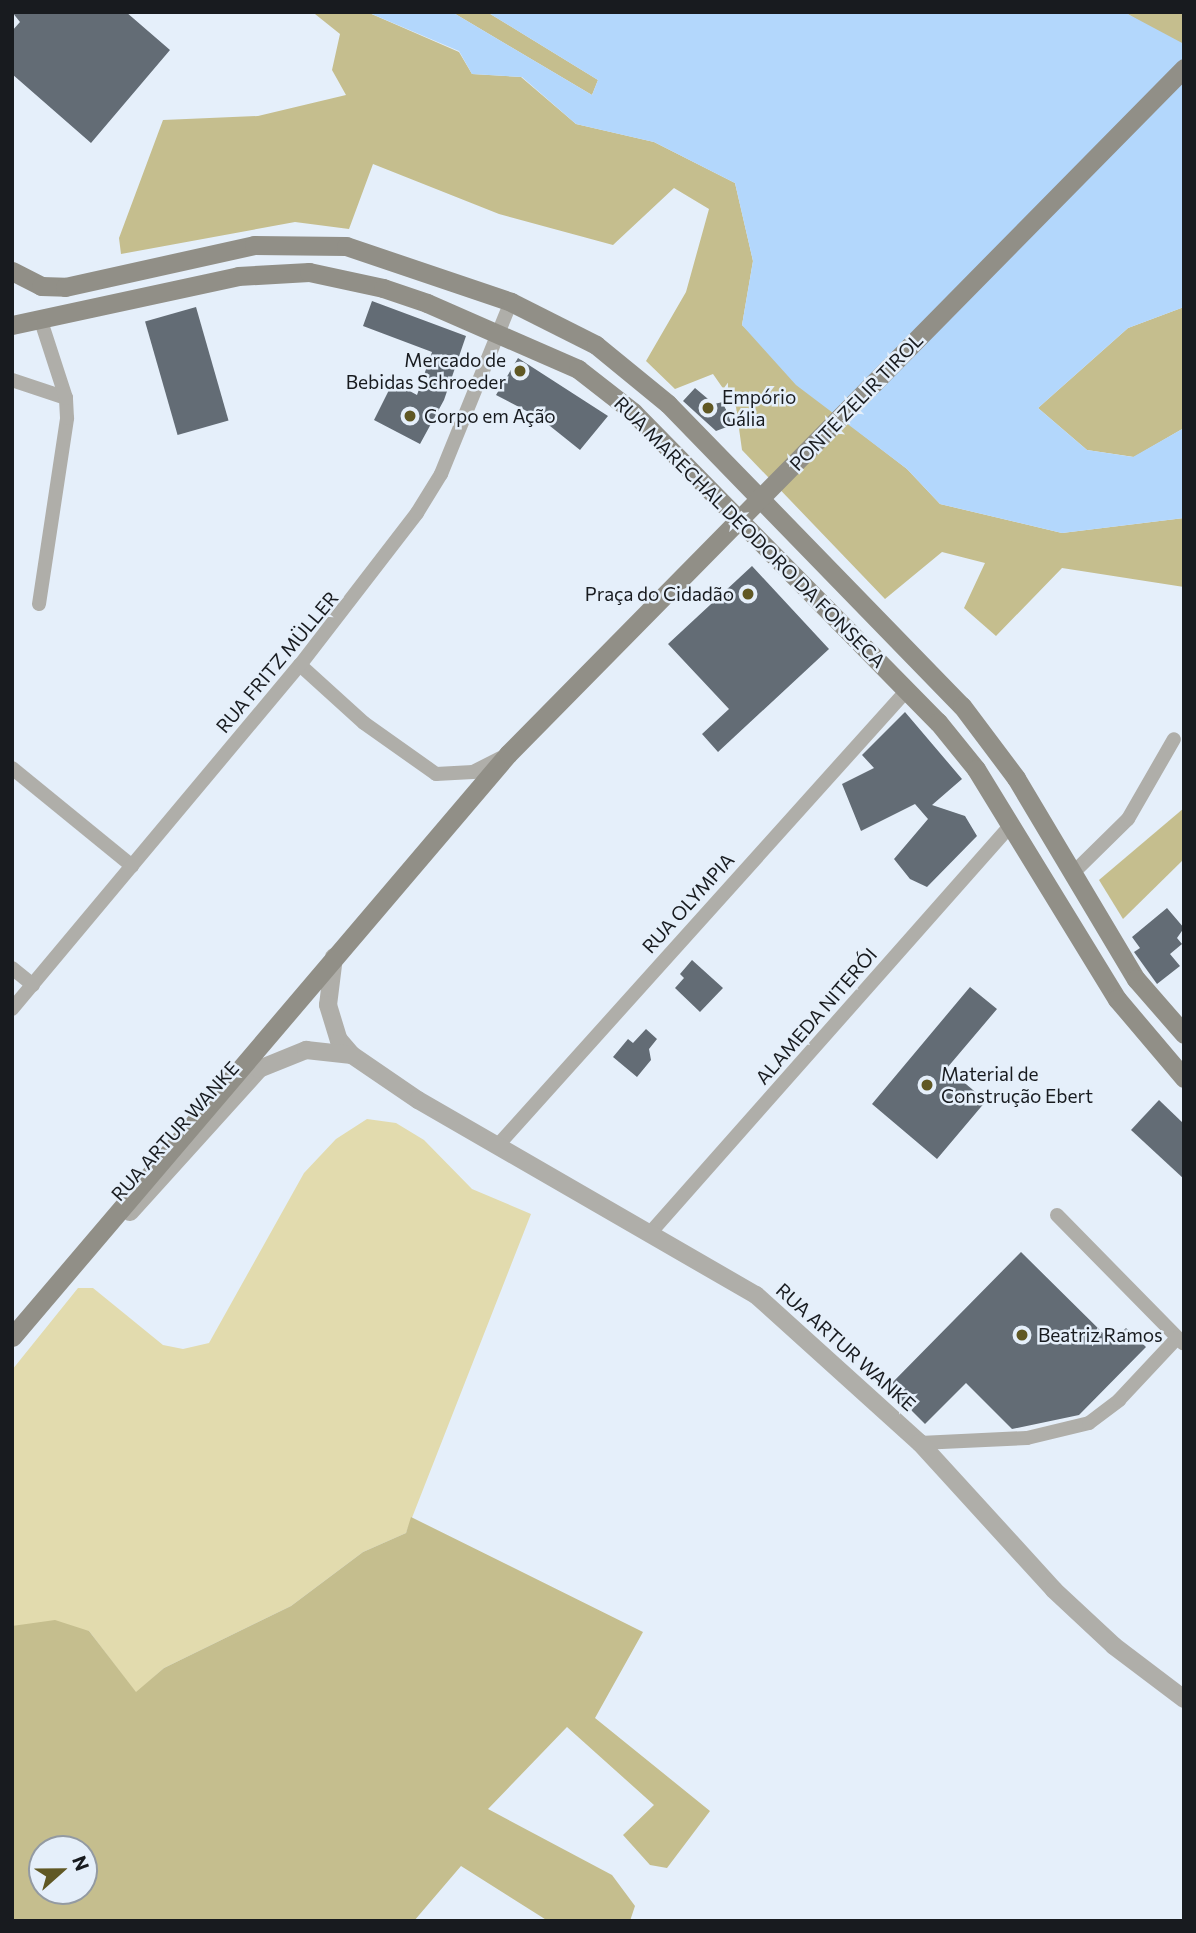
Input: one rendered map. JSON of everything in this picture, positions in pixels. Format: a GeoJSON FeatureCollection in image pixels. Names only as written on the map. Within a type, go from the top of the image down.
{"type":"FeatureCollection","features":[{"type":"Feature","properties":{"kind":"main road","name":"PONTE ZELIR TIROL"},"geometry":{"type":"LineString","coordinates":[[12,1337],[335,954],[508,754],[1184,68]]}},
{"type":"Feature","properties":{"kind":"main road","name":"RUA MARECHAL DEODORO DA FONSECA"},"geometry":{"type":"LineString","coordinates":[[12,271],[41,286],[65,287],[225,250],[303,242],[346,246],[510,302],[596,345],[668,404],[962,706],[1003,758],[1136,979],[1184,1034]]}},
{"type":"Feature","properties":{"kind":"main road","name":"RUA MARECHAL DEODORO DA FONSECA"},"geometry":{"type":"LineString","coordinates":[[12,325],[238,276],[309,272],[383,288],[497,330],[578,369],[633,412],[907,690],[960,748],[1011,825],[1093,962],[1135,1024],[1184,1078]]}},
{"type":"Feature","properties":{"kind":"main road"},"geometry":{"type":"LineString","coordinates":[[578,369],[596,345]]}},
{"type":"Feature","properties":{"kind":"main road"},"geometry":{"type":"LineString","coordinates":[[1093,962],[1114,944]]}},
{"type":"Feature","properties":{"kind":"street","name":"RUA FRITZ MÜLLER"},"geometry":{"type":"LineString","coordinates":[[12,1009],[300,665],[390,551],[441,474],[510,302]]}},
{"type":"Feature","properties":{"kind":"street"},"geometry":{"type":"LineString","coordinates":[[40,318],[66,398],[40,604]]}},
{"type":"Feature","properties":{"kind":"street"},"geometry":{"type":"LineString","coordinates":[[12,380],[66,398]]}},
{"type":"Feature","properties":{"kind":"street"},"geometry":{"type":"LineString","coordinates":[[532,732],[742,521]]}},
{"type":"Feature","properties":{"kind":"street"},"geometry":{"type":"LineString","coordinates":[[300,665],[364,723],[436,774],[473,772],[508,754]]}},
{"type":"Feature","properties":{"kind":"street","name":"RUA OLYMPIA"},"geometry":{"type":"LineString","coordinates":[[499,1144],[907,690]]}},
{"type":"Feature","properties":{"kind":"street"},"geometry":{"type":"LineString","coordinates":[[1073,873],[1128,819],[1174,738]]}},
{"type":"Feature","properties":{"kind":"street"},"geometry":{"type":"LineString","coordinates":[[12,768],[132,866]]}},
{"type":"Feature","properties":{"kind":"street","name":"ALAMEDA NITERÓI"},"geometry":{"type":"LineString","coordinates":[[651,1232],[1011,825]]}},
{"type":"Feature","properties":{"kind":"street","name":"RUA ARTUR WANKE"},"geometry":{"type":"LineString","coordinates":[[335,954],[328,1005],[339,1040],[352,1055],[418,1100],[499,1144],[756,1295],[920,1443],[1054,1590],[1114,1646],[1184,1699]]}},
{"type":"Feature","properties":{"kind":"street"},"geometry":{"type":"LineString","coordinates":[[12,968],[33,985]]}},
{"type":"Feature","properties":{"kind":"street","name":"RUA ARTUR WANKE"},"geometry":{"type":"LineString","coordinates":[[52,1290],[122,1221],[259,1069],[306,1050],[352,1055]]}},
{"type":"Feature","properties":{"kind":"street"},"geometry":{"type":"LineString","coordinates":[[920,1443],[1027,1438],[1089,1423],[1119,1400],[1180,1341],[1057,1214]]}},
{"type":"Feature","properties":{"kind":"shaded area"},"geometry":{"type":"Polygon","coordinates":[[[275,12],[367,12],[459,52],[472,74],[521,77],[576,124],[654,142],[735,183],[753,261],[742,325],[859,432],[907,469],[940,504],[1062,533],[1184,518],[1184,587],[1062,568],[996,636],[964,608],[985,563],[942,552],[885,599],[742,450],[736,407],[713,374],[675,389],[646,361],[686,292],[709,209],[674,188],[613,245],[499,214],[373,164],[349,229],[295,222],[121,254],[119,238],[163,120],[258,116],[346,95],[332,70],[340,34],[315,14],[275,12]]]}},
{"type":"Feature","properties":{"kind":"shaded area"},"geometry":{"type":"Polygon","coordinates":[[[452,12],[487,12],[598,80],[592,95],[452,12]]]}},
{"type":"Feature","properties":{"kind":"shaded area"},"geometry":{"type":"Polygon","coordinates":[[[1124,12],[1184,12],[1184,44],[1177,43],[1124,12]]]}},
{"type":"Feature","properties":{"kind":"shaded area"},"geometry":{"type":"Polygon","coordinates":[[[1184,307],[1184,428],[1134,457],[1087,450],[1038,408],[1128,328],[1184,307]]]}},
{"type":"Feature","properties":{"kind":"shaded area"},"geometry":{"type":"Polygon","coordinates":[[[1184,808],[1184,859],[1123,919],[1099,880],[1184,808]]]}},
{"type":"Feature","properties":{"kind":"shaded area"},"geometry":{"type":"Polygon","coordinates":[[[367,1119],[396,1123],[424,1140],[472,1189],[531,1214],[406,1533],[363,1552],[291,1606],[164,1668],[136,1693],[89,1631],[12,1626],[12,1370],[78,1288],[93,1288],[163,1345],[183,1349],[209,1343],[304,1173],[336,1139],[367,1119]]]}},
{"type":"Feature","properties":{"kind":"shaded area"},"geometry":{"type":"Polygon","coordinates":[[[411,1517],[643,1632],[595,1718],[710,1811],[667,1868],[650,1865],[623,1835],[654,1805],[567,1727],[488,1809],[612,1875],[635,1906],[630,1921],[548,1921],[461,1866],[414,1921],[12,1921],[12,1626],[55,1620],[89,1631],[136,1692],[164,1668],[291,1606],[363,1552],[406,1533],[411,1517]]]}},
{"type":"Feature","properties":{"kind":"water"},"geometry":{"type":"Polygon","coordinates":[[[367,12],[452,12],[592,95],[598,80],[487,12],[1124,12],[1184,44],[1184,307],[1128,328],[1038,408],[1087,450],[1133,457],[1184,428],[1184,518],[1062,533],[940,504],[907,469],[796,385],[742,325],[753,261],[735,183],[654,142],[576,124],[522,77],[472,74],[459,51],[367,12]]]}},
{"type":"Feature","properties":{"kind":"building"},"geometry":{"type":"Polygon","coordinates":[[[12,12],[126,12],[170,50],[91,143],[12,74],[12,31],[20,22],[12,12]]]}},
{"type":"Feature","properties":{"kind":"building"},"geometry":{"type":"Polygon","coordinates":[[[372,301],[466,336],[444,400],[420,444],[374,420],[393,382],[417,395],[432,352],[363,326],[372,301]]]}},
{"type":"Feature","properties":{"kind":"building"},"geometry":{"type":"Polygon","coordinates":[[[196,307],[229,420],[178,435],[145,322],[196,307]]]}},
{"type":"Feature","properties":{"kind":"building"},"geometry":{"type":"Polygon","coordinates":[[[518,358],[608,416],[580,450],[540,418],[496,395],[518,358]]]}},
{"type":"Feature","properties":{"kind":"building","name":"Empório Gália"},"geometry":{"type":"Polygon","coordinates":[[[695,388],[714,404],[723,402],[732,425],[716,431],[683,401],[695,388]]]}},
{"type":"Feature","properties":{"kind":"building"},"geometry":{"type":"Polygon","coordinates":[[[752,566],[829,649],[718,752],[702,734],[729,709],[668,644],[752,566]]]}},
{"type":"Feature","properties":{"kind":"building"},"geometry":{"type":"Polygon","coordinates":[[[905,712],[962,779],[932,805],[965,816],[977,836],[927,887],[910,879],[894,859],[928,819],[915,804],[861,831],[842,784],[874,768],[862,755],[905,712]]]}},
{"type":"Feature","properties":{"kind":"building"},"geometry":{"type":"Polygon","coordinates":[[[1167,908],[1184,928],[1177,938],[1182,944],[1170,954],[1180,966],[1157,984],[1134,952],[1140,948],[1132,937],[1167,908]]]}},
{"type":"Feature","properties":{"kind":"building"},"geometry":{"type":"Polygon","coordinates":[[[692,960],[723,988],[700,1012],[675,988],[684,978],[680,974],[692,960]]]}},
{"type":"Feature","properties":{"kind":"building","name":"Material de Construção Ebert"},"geometry":{"type":"Polygon","coordinates":[[[970,987],[997,1009],[947,1068],[986,1101],[937,1159],[872,1104],[970,987]]]}},
{"type":"Feature","properties":{"kind":"building"},"geometry":{"type":"Polygon","coordinates":[[[646,1029],[657,1039],[649,1049],[651,1060],[637,1077],[613,1057],[628,1039],[633,1043],[646,1029]]]}},
{"type":"Feature","properties":{"kind":"building"},"geometry":{"type":"Polygon","coordinates":[[[1159,1100],[1184,1124],[1184,1179],[1131,1130],[1159,1100]]]}},
{"type":"Feature","properties":{"kind":"building","name":"Beatriz Ramos"},"geometry":{"type":"Polygon","coordinates":[[[1021,1252],[1112,1342],[1126,1328],[1146,1347],[1079,1415],[1012,1429],[966,1383],[925,1424],[888,1387],[1021,1252]]]}},
{"type":"Feature","properties":{"kind":"place","name":"Mercado de Bebidas Schroeder"},"geometry":{"type":"Point","coordinates":[520,371]}},
{"type":"Feature","properties":{"kind":"place","name":"Empório Gália"},"geometry":{"type":"Point","coordinates":[708,408]}},
{"type":"Feature","properties":{"kind":"place","name":"Corpo em Ação"},"geometry":{"type":"Point","coordinates":[410,416]}},
{"type":"Feature","properties":{"kind":"place","name":"Praça do Cidadão"},"geometry":{"type":"Point","coordinates":[748,594]}},
{"type":"Feature","properties":{"kind":"place","name":"Material de Construção Ebert"},"geometry":{"type":"Point","coordinates":[927,1085]}},
{"type":"Feature","properties":{"kind":"place","name":"Beatriz Ramos"},"geometry":{"type":"Point","coordinates":[1022,1335]}}]}
